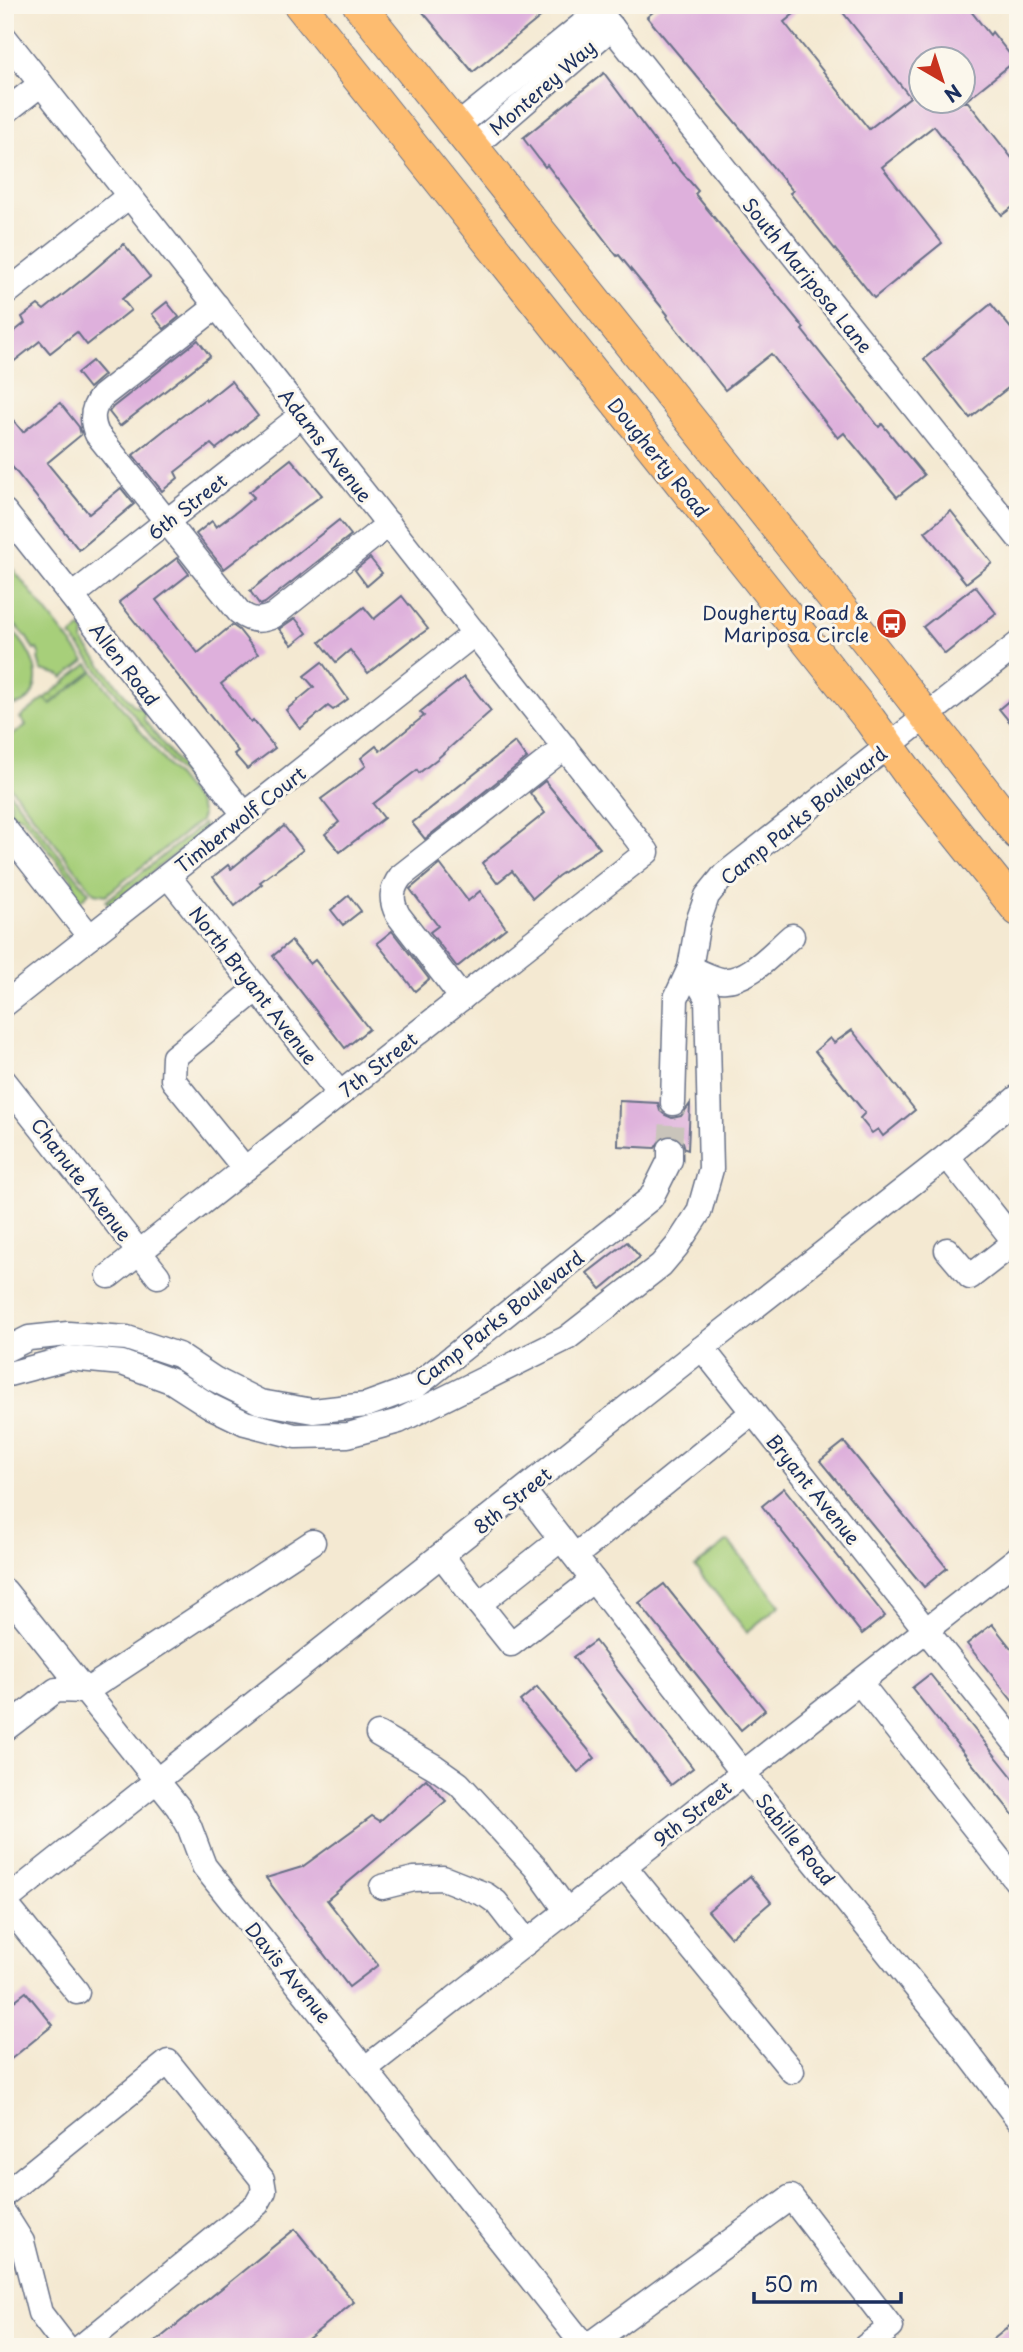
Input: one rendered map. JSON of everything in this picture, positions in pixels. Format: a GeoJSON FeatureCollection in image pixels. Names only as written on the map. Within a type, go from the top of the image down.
{"type":"FeatureCollection","features":[{"type":"Feature","properties":{"kind":"main road","name":"Dougherty Road"},"geometry":{"type":"LineString","coordinates":[[300,5],[1018,910]]}},
{"type":"Feature","properties":{"kind":"main road"},"geometry":{"type":"LineString","coordinates":[[359,5],[1018,834]]}},
{"type":"Feature","properties":{"kind":"street","name":"Monterey Way"},"geometry":{"type":"LineString","coordinates":[[464,137],[601,15]]}},
{"type":"Feature","properties":{"kind":"street","name":"South Mariposa Lane"},"geometry":{"type":"LineString","coordinates":[[601,15],[1018,537]]}},
{"type":"Feature","properties":{"kind":"street","name":"Adams Avenue"},"geometry":{"type":"LineString","coordinates":[[5,38],[647,852]]}},
{"type":"Feature","properties":{"kind":"street"},"geometry":{"type":"LineString","coordinates":[[5,112],[41,84]]}},
{"type":"Feature","properties":{"kind":"street"},"geometry":{"type":"LineString","coordinates":[[5,294],[130,196]]}},
{"type":"Feature","properties":{"kind":"street"},"geometry":{"type":"LineString","coordinates":[[217,306],[103,396],[92,414],[97,434],[239,612],[254,620],[273,616],[389,524]]}},
{"type":"Feature","properties":{"kind":"street","name":"6th Street"},"geometry":{"type":"LineString","coordinates":[[72,596],[302,415]]}},
{"type":"Feature","properties":{"kind":"street","name":"Allen Road"},"geometry":{"type":"LineString","coordinates":[[5,512],[244,815]]}},
{"type":"Feature","properties":{"kind":"street","name":"Timberwolf Court"},"geometry":{"type":"LineString","coordinates":[[5,1004],[475,634]]}},
{"type":"Feature","properties":{"kind":"street","name":"Camp Parks Boulevard"},"geometry":{"type":"LineString","coordinates":[[673,1103],[676,999],[690,968],[698,922],[707,896],[724,875],[1018,644]]}},
{"type":"Feature","properties":{"kind":"street"},"geometry":{"type":"LineString","coordinates":[[462,998],[398,915],[392,904],[396,883],[401,876],[565,747]]}},
{"type":"Feature","properties":{"kind":"street"},"geometry":{"type":"LineString","coordinates":[[5,829],[90,937]]}},
{"type":"Feature","properties":{"kind":"street","name":"7th Street"},"geometry":{"type":"LineString","coordinates":[[109,1276],[647,852]]}},
{"type":"Feature","properties":{"kind":"street","name":"North Bryant Avenue"},"geometry":{"type":"LineString","coordinates":[[168,876],[340,1094]]}},
{"type":"Feature","properties":{"kind":"street"},"geometry":{"type":"LineString","coordinates":[[690,968],[722,980],[732,979],[750,971],[792,936]]}},
{"type":"Feature","properties":{"kind":"street","name":"Camp Parks Boulevard"},"geometry":{"type":"LineString","coordinates":[[5,1375],[69,1358],[122,1363],[172,1381],[211,1406],[245,1423],[295,1436],[348,1435],[399,1420],[567,1338],[661,1265],[699,1212],[711,1169],[708,998],[690,968]]}},
{"type":"Feature","properties":{"kind":"street"},"geometry":{"type":"LineString","coordinates":[[245,1169],[173,1080],[174,1057],[257,989]]}},
{"type":"Feature","properties":{"kind":"street","name":"Chanute Avenue"},"geometry":{"type":"LineString","coordinates":[[5,1082],[158,1276]]}},
{"type":"Feature","properties":{"kind":"street","name":"8th Street"},"geometry":{"type":"LineString","coordinates":[[5,1902],[702,1348],[947,1157],[1018,1097]]}},
{"type":"Feature","properties":{"kind":"street","name":"Camp Parks Boulevard"},"geometry":{"type":"LineString","coordinates":[[5,1350],[29,1338],[68,1334],[127,1338],[178,1355],[215,1379],[260,1402],[313,1411],[366,1405],[415,1387],[651,1198],[670,1160],[670,1149]]}},
{"type":"Feature","properties":{"kind":"street"},"geometry":{"type":"LineString","coordinates":[[947,1157],[1016,1244],[970,1277],[947,1250]]}},
{"type":"Feature","properties":{"kind":"street","name":"Bryant Avenue"},"geometry":{"type":"LineString","coordinates":[[702,1348],[1018,1746]]}},
{"type":"Feature","properties":{"kind":"street"},"geometry":{"type":"LineString","coordinates":[[479,1604],[568,1547],[753,1412]]}},
{"type":"Feature","properties":{"kind":"street","name":"Sabille Road"},"geometry":{"type":"LineString","coordinates":[[524,1490],[743,1773],[951,2031],[1018,2119]]}},
{"type":"Feature","properties":{"kind":"street"},"geometry":{"type":"LineString","coordinates":[[5,1729],[56,1690],[86,1691],[313,1542]]}},
{"type":"Feature","properties":{"kind":"street"},"geometry":{"type":"LineString","coordinates":[[442,1556],[511,1644],[593,1580]]}},
{"type":"Feature","properties":{"kind":"street","name":"9th Street"},"geometry":{"type":"LineString","coordinates":[[366,2068],[1018,1558]]}},
{"type":"Feature","properties":{"kind":"street","name":"Davis Avenue"},"geometry":{"type":"LineString","coordinates":[[5,1591],[178,1807],[189,1826],[204,1866],[586,2347]]}},
{"type":"Feature","properties":{"kind":"street"},"geometry":{"type":"LineString","coordinates":[[860,1683],[1018,1884]]}},
{"type":"Feature","properties":{"kind":"street"},"geometry":{"type":"LineString","coordinates":[[378,1734],[435,1767],[458,1784],[536,1868],[566,1911]]}},
{"type":"Feature","properties":{"kind":"street"},"geometry":{"type":"LineString","coordinates":[[624,1866],[792,2071]]}},
{"type":"Feature","properties":{"kind":"street"},"geometry":{"type":"LineString","coordinates":[[382,1887],[414,1879],[443,1878],[486,1895],[496,1902],[527,1942]]}},
{"type":"Feature","properties":{"kind":"street"},"geometry":{"type":"LineString","coordinates":[[5,1902],[77,1992]]}},
{"type":"Feature","properties":{"kind":"street"},"geometry":{"type":"LineString","coordinates":[[5,2194],[168,2062],[262,2179],[264,2191],[257,2204],[81,2347]]}},
{"type":"Feature","properties":{"kind":"street"},"geometry":{"type":"LineString","coordinates":[[586,2347],[791,2197],[891,2327],[865,2347]]}},
{"type":"Feature","properties":{"kind":"street"},"geometry":{"type":"LineString","coordinates":[[5,2215],[22,2242],[40,2313],[66,2347]]}},
{"type":"Feature","properties":{"kind":"green space"},"geometry":{"type":"Polygon","coordinates":[[[13,569],[85,661],[63,678],[41,670],[37,649],[34,650],[12,622],[14,620],[5,616],[5,574],[13,569]]]}},
{"type":"Feature","properties":{"kind":"green space"},"geometry":{"type":"Polygon","coordinates":[[[5,624],[25,646],[36,673],[36,683],[31,696],[25,702],[14,705],[5,705],[5,624]]]}},
{"type":"Feature","properties":{"kind":"green space"},"geometry":{"type":"Polygon","coordinates":[[[81,628],[84,632],[83,642],[134,706],[145,710],[144,720],[200,790],[205,787],[213,796],[203,802],[71,636],[81,628]]]}},
{"type":"Feature","properties":{"kind":"green space"},"geometry":{"type":"Polygon","coordinates":[[[88,664],[93,671],[50,704],[45,698],[88,664]]]}},
{"type":"Feature","properties":{"kind":"green space"},"geometry":{"type":"Polygon","coordinates":[[[93,671],[199,805],[202,815],[200,821],[106,895],[94,893],[5,780],[5,741],[26,725],[20,718],[45,698],[51,704],[93,671]]]}},
{"type":"Feature","properties":{"kind":"green space"},"geometry":{"type":"Polygon","coordinates":[[[5,787],[89,893],[80,901],[71,891],[73,881],[22,817],[10,813],[11,803],[5,796],[5,787]]]}},
{"type":"Feature","properties":{"kind":"green space"},"geometry":{"type":"Polygon","coordinates":[[[203,824],[207,829],[110,905],[106,901],[203,824]]]}},
{"type":"Feature","properties":{"kind":"green space"},"geometry":{"type":"Polygon","coordinates":[[[728,1541],[780,1605],[747,1632],[695,1567],[728,1541]]]}},
{"type":"Feature","properties":{"kind":"building"},"geometry":{"type":"Polygon","coordinates":[[[417,5],[555,5],[473,72],[417,5]]]}},
{"type":"Feature","properties":{"kind":"building"},"geometry":{"type":"Polygon","coordinates":[[[661,5],[805,5],[784,22],[869,129],[908,99],[908,116],[978,115],[1018,166],[1018,203],[1002,215],[934,126],[882,167],[942,243],[874,298],[790,193],[793,191],[647,17],[661,5]]]}},
{"type":"Feature","properties":{"kind":"building"},"geometry":{"type":"Polygon","coordinates":[[[837,5],[966,5],[1015,61],[978,91],[978,46],[908,46],[908,94],[837,5]]]}},
{"type":"Feature","properties":{"kind":"building"},"geometry":{"type":"Polygon","coordinates":[[[604,73],[672,164],[674,163],[698,191],[695,194],[804,328],[802,330],[879,427],[882,424],[924,475],[897,497],[844,433],[838,438],[771,354],[725,390],[668,315],[523,138],[604,73]]]}},
{"type":"Feature","properties":{"kind":"building"},"geometry":{"type":"Polygon","coordinates":[[[124,244],[150,277],[122,299],[131,310],[87,345],[77,332],[50,353],[40,341],[12,363],[5,355],[5,339],[25,323],[22,317],[38,305],[44,310],[124,244]]]}},
{"type":"Feature","properties":{"kind":"building"},"geometry":{"type":"Polygon","coordinates":[[[167,302],[179,317],[164,329],[152,314],[167,302]]]}},
{"type":"Feature","properties":{"kind":"building"},"geometry":{"type":"Polygon","coordinates":[[[991,304],[1018,337],[1018,380],[970,418],[924,359],[991,304]]]}},
{"type":"Feature","properties":{"kind":"building"},"geometry":{"type":"Polygon","coordinates":[[[198,340],[210,356],[120,426],[109,412],[113,407],[198,340]]]}},
{"type":"Feature","properties":{"kind":"building"},"geometry":{"type":"Polygon","coordinates":[[[92,361],[104,375],[89,388],[77,373],[92,361]]]}},
{"type":"Feature","properties":{"kind":"building"},"geometry":{"type":"Polygon","coordinates":[[[231,381],[258,416],[216,449],[211,444],[175,472],[178,478],[162,491],[133,455],[231,381]]]}},
{"type":"Feature","properties":{"kind":"building"},"geometry":{"type":"Polygon","coordinates":[[[60,403],[79,427],[81,435],[47,463],[89,514],[121,488],[134,504],[79,550],[5,458],[5,410],[23,432],[60,403]]]}},
{"type":"Feature","properties":{"kind":"building"},"geometry":{"type":"Polygon","coordinates":[[[291,459],[322,495],[224,569],[196,534],[212,521],[216,527],[240,509],[254,497],[249,492],[291,459]]]}},
{"type":"Feature","properties":{"kind":"building"},"geometry":{"type":"Polygon","coordinates":[[[951,511],[992,563],[966,583],[925,532],[951,511]]]}},
{"type":"Feature","properties":{"kind":"building"},"geometry":{"type":"Polygon","coordinates":[[[339,520],[351,535],[260,605],[250,591],[339,520]]]}},
{"type":"Feature","properties":{"kind":"building"},"geometry":{"type":"Polygon","coordinates":[[[177,558],[189,574],[156,600],[198,653],[232,625],[258,654],[221,684],[275,748],[247,769],[234,754],[238,751],[119,602],[177,558]]]}},
{"type":"Feature","properties":{"kind":"building"},"geometry":{"type":"Polygon","coordinates":[[[370,558],[382,573],[367,586],[355,570],[370,558]]]}},
{"type":"Feature","properties":{"kind":"building"},"geometry":{"type":"Polygon","coordinates":[[[975,586],[996,613],[945,654],[923,627],[975,586]]]}},
{"type":"Feature","properties":{"kind":"building"},"geometry":{"type":"Polygon","coordinates":[[[402,596],[428,629],[368,673],[350,650],[336,662],[320,642],[364,607],[374,619],[402,596]]]}},
{"type":"Feature","properties":{"kind":"building"},"geometry":{"type":"Polygon","coordinates":[[[295,618],[307,633],[292,645],[279,629],[295,618]]]}},
{"type":"Feature","properties":{"kind":"building"},"geometry":{"type":"Polygon","coordinates":[[[322,662],[348,699],[333,710],[328,706],[300,729],[286,710],[314,687],[304,676],[322,662]]]}},
{"type":"Feature","properties":{"kind":"building"},"geometry":{"type":"Polygon","coordinates":[[[464,677],[491,711],[437,759],[419,773],[417,770],[373,804],[384,818],[340,852],[325,834],[339,822],[321,799],[366,766],[361,758],[376,746],[380,751],[424,716],[420,712],[464,677]]]}},
{"type":"Feature","properties":{"kind":"building"},"geometry":{"type":"Polygon","coordinates":[[[1018,693],[1018,732],[999,709],[1018,693]]]}},
{"type":"Feature","properties":{"kind":"building"},"geometry":{"type":"Polygon","coordinates":[[[515,742],[527,758],[425,839],[412,823],[515,742]]]}},
{"type":"Feature","properties":{"kind":"building"},"geometry":{"type":"Polygon","coordinates":[[[545,781],[600,848],[558,876],[533,898],[512,871],[497,883],[482,863],[545,813],[530,793],[545,781]]]}},
{"type":"Feature","properties":{"kind":"building"},"geometry":{"type":"Polygon","coordinates":[[[284,826],[303,850],[260,882],[262,884],[235,906],[213,877],[228,865],[231,869],[284,826]]]}},
{"type":"Feature","properties":{"kind":"building"},"geometry":{"type":"Polygon","coordinates":[[[440,864],[468,901],[480,891],[506,928],[457,967],[430,932],[438,926],[410,889],[440,864]]]}},
{"type":"Feature","properties":{"kind":"building"},"geometry":{"type":"Polygon","coordinates":[[[349,895],[361,911],[343,925],[331,910],[349,895]]]}},
{"type":"Feature","properties":{"kind":"building"},"geometry":{"type":"Polygon","coordinates":[[[392,931],[429,979],[415,991],[377,943],[392,931]]]}},
{"type":"Feature","properties":{"kind":"building"},"geometry":{"type":"Polygon","coordinates":[[[291,941],[310,964],[315,960],[369,1029],[345,1048],[273,956],[291,941]]]}},
{"type":"Feature","properties":{"kind":"building"},"geometry":{"type":"Polygon","coordinates":[[[852,1030],[915,1110],[883,1136],[878,1129],[872,1133],[860,1118],[865,1113],[815,1051],[830,1038],[834,1043],[852,1030]]]}},
{"type":"Feature","properties":{"kind":"building"},"geometry":{"type":"Polygon","coordinates":[[[619,1101],[658,1103],[660,1111],[672,1118],[681,1116],[690,1104],[688,1150],[678,1137],[671,1134],[662,1137],[655,1148],[618,1146],[619,1101]]]}},
{"type":"Feature","properties":{"kind":"building"},"geometry":{"type":"Polygon","coordinates":[[[627,1242],[640,1257],[601,1289],[587,1273],[627,1242]]]}},
{"type":"Feature","properties":{"kind":"building"},"geometry":{"type":"Polygon","coordinates":[[[844,1442],[947,1568],[924,1587],[820,1461],[844,1442]]]}},
{"type":"Feature","properties":{"kind":"building"},"geometry":{"type":"Polygon","coordinates":[[[784,1488],[885,1616],[862,1634],[762,1506],[784,1488]]]}},
{"type":"Feature","properties":{"kind":"building"},"geometry":{"type":"Polygon","coordinates":[[[664,1584],[765,1710],[741,1730],[639,1603],[664,1584]]]}},
{"type":"Feature","properties":{"kind":"building"},"geometry":{"type":"Polygon","coordinates":[[[992,1624],[1018,1657],[1018,1708],[967,1644],[992,1624]]]}},
{"type":"Feature","properties":{"kind":"building"},"geometry":{"type":"Polygon","coordinates":[[[595,1641],[693,1768],[671,1785],[573,1657],[595,1641]]]}},
{"type":"Feature","properties":{"kind":"building"},"geometry":{"type":"Polygon","coordinates":[[[930,1674],[1018,1784],[1018,1821],[912,1688],[930,1674]]]}},
{"type":"Feature","properties":{"kind":"building"},"geometry":{"type":"Polygon","coordinates":[[[537,1687],[595,1758],[578,1772],[520,1701],[537,1687]]]}},
{"type":"Feature","properties":{"kind":"building"},"geometry":{"type":"Polygon","coordinates":[[[426,1779],[446,1801],[327,1900],[378,1965],[349,1987],[266,1878],[302,1867],[372,1816],[380,1821],[426,1779]]]}},
{"type":"Feature","properties":{"kind":"building"},"geometry":{"type":"Polygon","coordinates":[[[750,1876],[771,1902],[730,1937],[708,1911],[750,1876]]]}},
{"type":"Feature","properties":{"kind":"building"},"geometry":{"type":"Polygon","coordinates":[[[26,1992],[53,2025],[5,2064],[5,2008],[26,1992]]]}},
{"type":"Feature","properties":{"kind":"building"},"geometry":{"type":"Polygon","coordinates":[[[295,2229],[354,2302],[298,2347],[149,2347],[295,2229]]]}},
{"type":"Feature","properties":{"kind":"building"},"geometry":{"type":"Polygon","coordinates":[[[1018,2319],[1018,2347],[984,2347],[1018,2319]]]}},
{"type":"Feature","properties":{"kind":"tunnel"},"geometry":{"type":"LineString","coordinates":[[670,1149],[673,1103]]}},
{"type":"Feature","properties":{"kind":"place","name":"Dougherty Road & Mariposa Circle"},"geometry":{"type":"Point","coordinates":[892,623]}}]}
